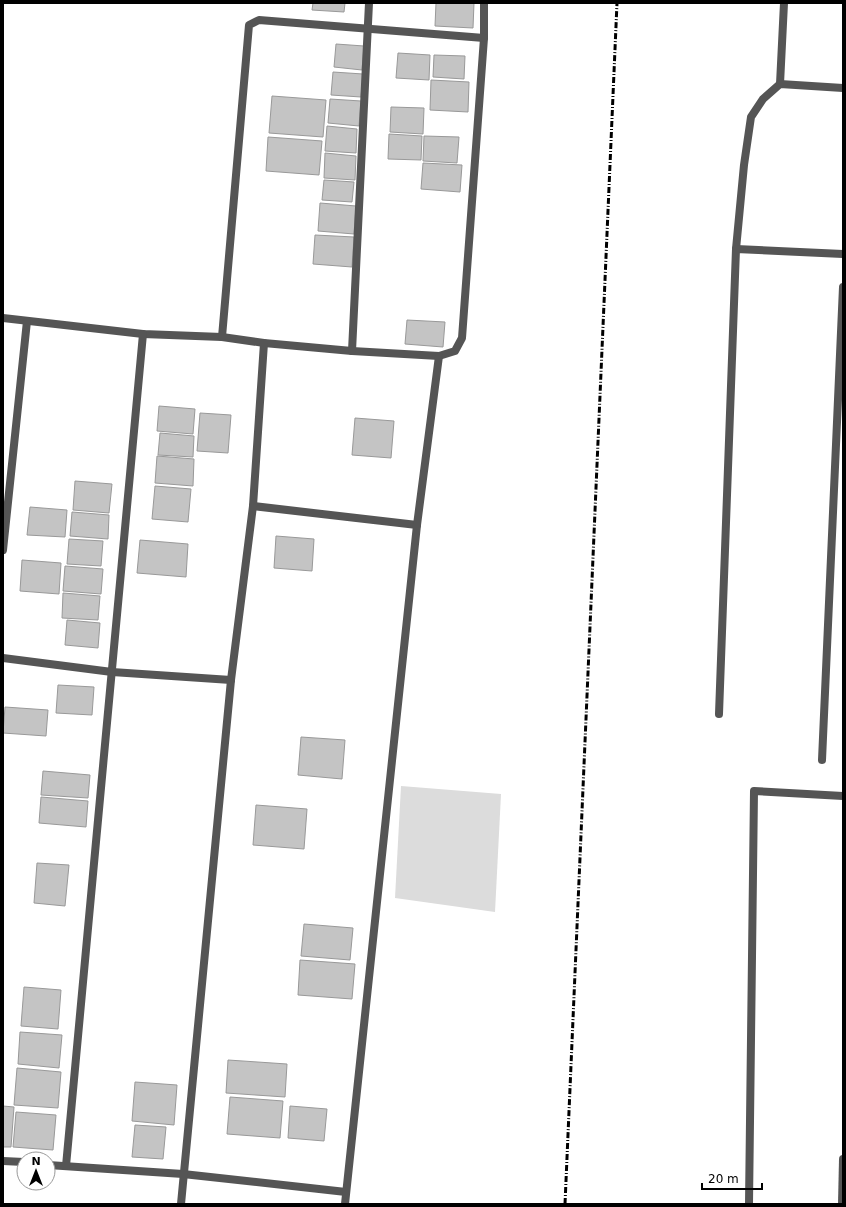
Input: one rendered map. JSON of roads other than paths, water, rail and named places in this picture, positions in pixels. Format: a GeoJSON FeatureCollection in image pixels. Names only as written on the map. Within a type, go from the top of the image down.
{"type":"FeatureCollection","features":[{"type":"Feature","properties":{"kind":"street"},"geometry":{"type":"LineString","coordinates":[[352,351],[369,29],[369,3]]}},
{"type":"Feature","properties":{"kind":"street"},"geometry":{"type":"LineString","coordinates":[[3,318],[143,334],[222,337],[264,343],[352,351],[439,356],[456,351],[462,338],[484,38],[484,3]]}},
{"type":"Feature","properties":{"kind":"street"},"geometry":{"type":"LineString","coordinates":[[719,714],[736,249],[744,166],[751,117],[764,99],[780,84],[784,3]]}},
{"type":"Feature","properties":{"kind":"street"},"geometry":{"type":"LineString","coordinates":[[222,337],[249,25],[260,20],[484,38]]}},
{"type":"Feature","properties":{"kind":"street"},"geometry":{"type":"LineString","coordinates":[[780,84],[843,88]]}},
{"type":"Feature","properties":{"kind":"street"},"geometry":{"type":"LineString","coordinates":[[736,249],[843,254]]}},
{"type":"Feature","properties":{"kind":"street"},"geometry":{"type":"LineString","coordinates":[[822,760],[843,287]]}},
{"type":"Feature","properties":{"kind":"street"},"geometry":{"type":"LineString","coordinates":[[3,550],[27,320]]}},
{"type":"Feature","properties":{"kind":"street"},"geometry":{"type":"LineString","coordinates":[[66,1166],[143,334]]}},
{"type":"Feature","properties":{"kind":"street"},"geometry":{"type":"LineString","coordinates":[[181,1204],[231,680],[253,506],[264,343]]}},
{"type":"Feature","properties":{"kind":"street"},"geometry":{"type":"LineString","coordinates":[[345,1204],[417,524],[439,356]]}},
{"type":"Feature","properties":{"kind":"street"},"geometry":{"type":"LineString","coordinates":[[253,506],[417,524]]}},
{"type":"Feature","properties":{"kind":"street"},"geometry":{"type":"LineString","coordinates":[[3,658],[112,672],[231,680]]}},
{"type":"Feature","properties":{"kind":"street"},"geometry":{"type":"LineString","coordinates":[[749,1204],[754,791],[843,796]]}},
{"type":"Feature","properties":{"kind":"street"},"geometry":{"type":"LineString","coordinates":[[842,1204],[843,1159]]}},
{"type":"Feature","properties":{"kind":"street"},"geometry":{"type":"LineString","coordinates":[[3,1161],[16,1162]]}},
{"type":"Feature","properties":{"kind":"street"},"geometry":{"type":"LineString","coordinates":[[56,1165],[183,1174],[346,1192]]}},
{"type":"Feature","properties":{"kind":"railway"},"geometry":{"type":"LineString","coordinates":[[565,1204],[617,3]]}}]}
